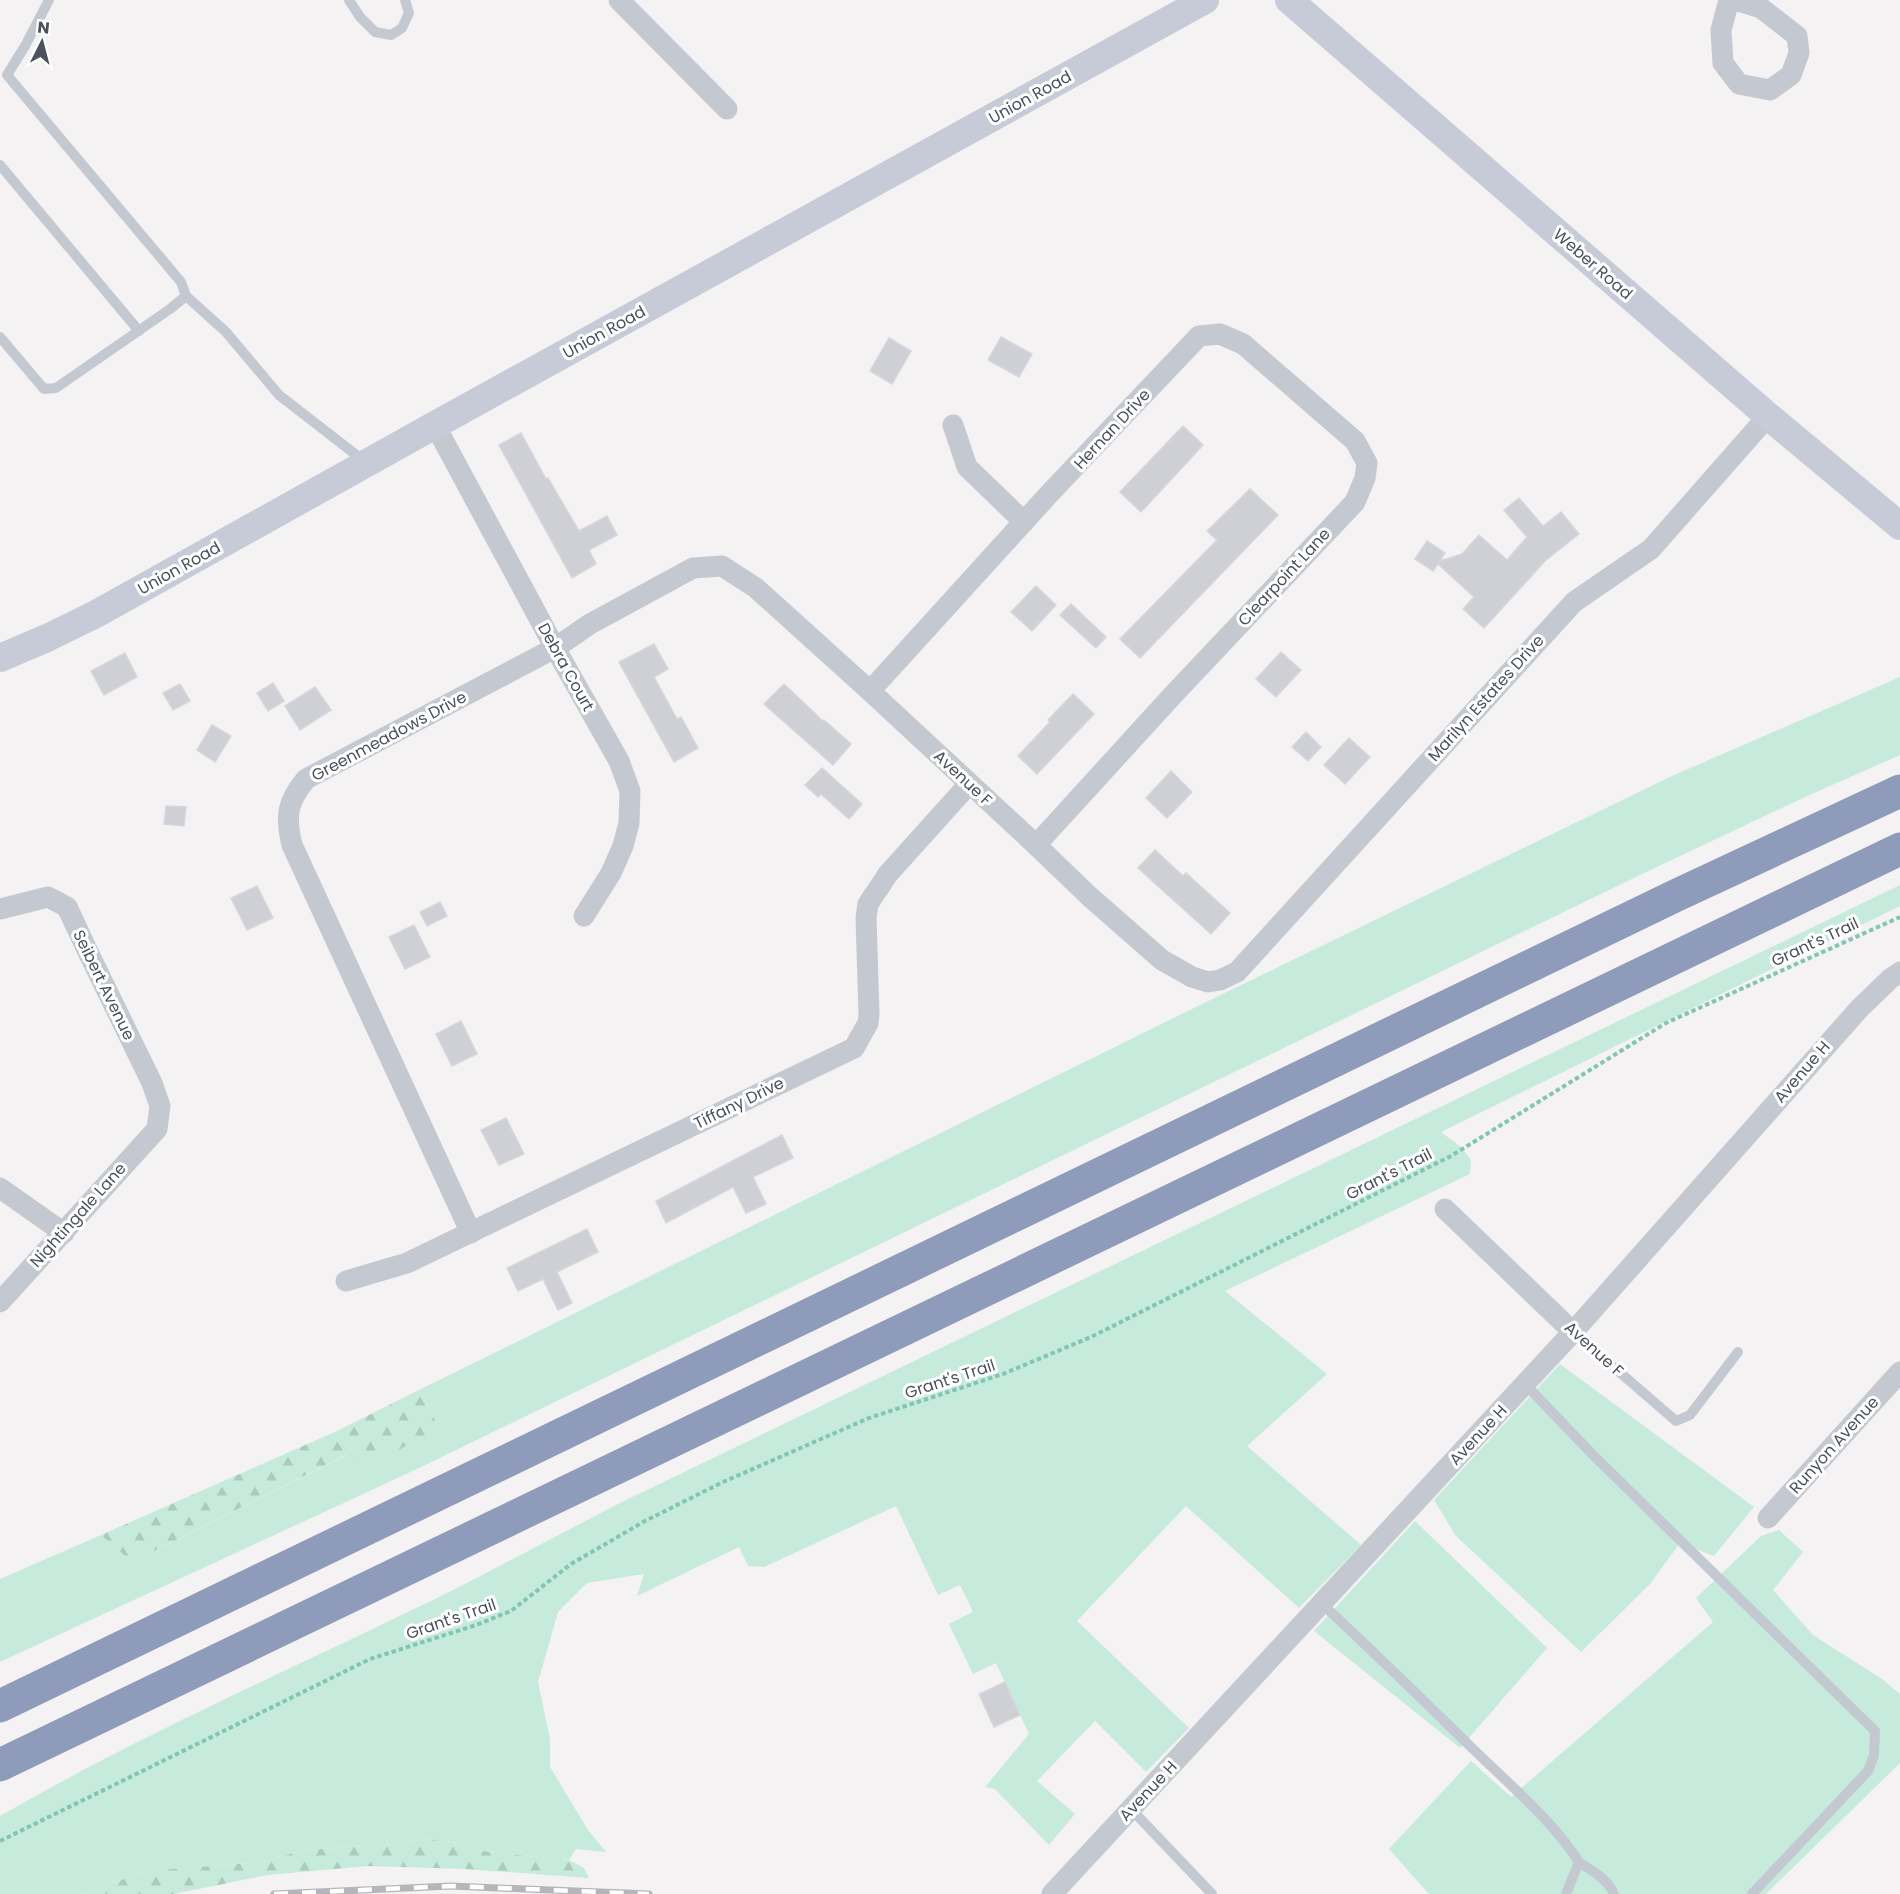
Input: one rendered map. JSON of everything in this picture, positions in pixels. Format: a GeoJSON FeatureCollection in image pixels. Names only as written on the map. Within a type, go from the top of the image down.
{"type":"FeatureCollection","features":[{"type":"Feature","properties":{"kind":"highway"},"geometry":{"type":"LineString","coordinates":[[0,1706],[1645,911],[1900,791]]}},
{"type":"Feature","properties":{"kind":"highway"},"geometry":{"type":"LineString","coordinates":[[5,1764],[1900,849]]}},
{"type":"Feature","properties":{"kind":"street","name":"Union Road"},"geometry":{"type":"LineString","coordinates":[[0,658],[96,614],[435,424],[1205,0]]}},
{"type":"Feature","properties":{"kind":"street","name":"Weber Road"},"geometry":{"type":"LineString","coordinates":[[1289,0],[1768,416],[1900,526]]}},
{"type":"Feature","properties":{"kind":"street"},"geometry":{"type":"LineString","coordinates":[[1729,0],[1721,30],[1723,63],[1740,84],[1770,90],[1791,75],[1799,53],[1797,36],[1761,9],[1735,0]]}},
{"type":"Feature","properties":{"kind":"street"},"geometry":{"type":"LineString","coordinates":[[629,3],[728,109]]}},
{"type":"Feature","properties":{"kind":"street","name":"Clearpoint Lane"},"geometry":{"type":"LineString","coordinates":[[1036,844],[1179,688],[1355,502],[1365,478],[1366,463],[1355,441],[1243,344],[1220,334],[1198,336]]}},
{"type":"Feature","properties":{"kind":"street","name":"Hernan Drive"},"geometry":{"type":"LineString","coordinates":[[870,691],[1198,336]]}},
{"type":"Feature","properties":{"kind":"street","name":"Marilyn Estates Drive"},"geometry":{"type":"LineString","coordinates":[[1208,982],[1220,980],[1237,972],[1574,602],[1651,549],[1768,416]]}},
{"type":"Feature","properties":{"kind":"street","name":"Debra Court"},"geometry":{"type":"LineString","coordinates":[[435,424],[555,648],[619,761],[630,791],[629,823],[622,846],[611,873],[584,916]]}},
{"type":"Feature","properties":{"kind":"street"},"geometry":{"type":"LineString","coordinates":[[953,425],[967,467],[1024,522]]}},
{"type":"Feature","properties":{"kind":"street","name":"Avenue F"},"geometry":{"type":"LineString","coordinates":[[722,566],[756,588],[1036,844],[1089,896],[1162,960],[1192,977],[1208,982]]}},
{"type":"Feature","properties":{"kind":"street","name":"Greenmeadows Drive"},"geometry":{"type":"LineString","coordinates":[[471,1233],[292,845],[288,829],[291,800],[306,779],[555,648],[590,624],[693,568],[722,566]]}},
{"type":"Feature","properties":{"kind":"street","name":"Tiffany Drive"},"geometry":{"type":"LineString","coordinates":[[346,1281],[407,1263],[854,1048],[868,1023],[869,1015],[866,918],[868,904],[888,874],[969,784]]}},
{"type":"Feature","properties":{"kind":"street","name":"Seibert Avenue"},"geometry":{"type":"LineString","coordinates":[[0,909],[48,897],[67,907],[152,1083],[160,1106],[157,1129]]}},
{"type":"Feature","properties":{"kind":"street","name":"Avenue H"},"geometry":{"type":"LineString","coordinates":[[1052,1894],[1573,1332],[1859,1009],[1900,972]]}},
{"type":"Feature","properties":{"kind":"street","name":"Nightingale Lane"},"geometry":{"type":"LineString","coordinates":[[0,1302],[157,1129]]}},
{"type":"Feature","properties":{"kind":"street"},"geometry":{"type":"LineString","coordinates":[[0,1188],[64,1233]]}},
{"type":"Feature","properties":{"kind":"street","name":"Avenue F"},"geometry":{"type":"LineString","coordinates":[[1445,1209],[1573,1332]]}},
{"type":"Feature","properties":{"kind":"street","name":"Runyon Avenue"},"geometry":{"type":"LineString","coordinates":[[1768,1518],[1900,1372]]}},
{"type":"Feature","properties":{"kind":"lane"},"geometry":{"type":"LineString","coordinates":[[48,0],[25,46],[3,78],[181,282],[186,296],[226,332],[279,395],[367,463]]}},
{"type":"Feature","properties":{"kind":"lane"},"geometry":{"type":"LineString","coordinates":[[349,0],[360,17],[375,32],[391,35],[402,28],[409,13],[405,0]]}},
{"type":"Feature","properties":{"kind":"lane"},"geometry":{"type":"LineString","coordinates":[[0,165],[138,331]]}},
{"type":"Feature","properties":{"kind":"lane"},"geometry":{"type":"LineString","coordinates":[[0,337],[44,389],[56,388],[186,296]]}},
{"type":"Feature","properties":{"kind":"lane","name":"Avenue F"},"geometry":{"type":"LineString","coordinates":[[1573,1332],[1676,1421],[1690,1415],[1738,1352]]}},
{"type":"Feature","properties":{"kind":"lane"},"geometry":{"type":"LineString","coordinates":[[1525,1384],[1593,1455],[1875,1731],[1874,1755],[1868,1771],[1752,1894]]}},
{"type":"Feature","properties":{"kind":"lane"},"geometry":{"type":"LineString","coordinates":[[1322,1604],[1526,1801],[1566,1842],[1579,1862],[1602,1877],[1612,1888],[1614,1894]]}},
{"type":"Feature","properties":{"kind":"lane"},"geometry":{"type":"LineString","coordinates":[[1131,1809],[1212,1894]]}},
{"type":"Feature","properties":{"kind":"lane"},"geometry":{"type":"LineString","coordinates":[[1566,1894],[1579,1862]]}},
{"type":"Feature","properties":{"kind":"path","name":"Grant's Trail"},"geometry":{"type":"LineString","coordinates":[[0,1842],[369,1659],[476,1625],[511,1611],[571,1564],[645,1521],[723,1482],[869,1418],[1004,1374],[1091,1337],[1451,1156],[1666,1023],[1900,917]]}},
{"type":"Feature","properties":{"kind":"green space"},"geometry":{"type":"Polygon","coordinates":[[[1900,677],[1900,755],[1640,875],[417,1469],[0,1662],[0,1579],[101,1535],[132,1562],[347,1455],[439,1427],[419,1390],[1200,1005],[1672,776],[1900,677]]]}},
{"type":"Feature","properties":{"kind":"green space"},"geometry":{"type":"Polygon","coordinates":[[[1900,885],[1900,906],[1441,1132],[1461,1147],[1471,1160],[1470,1174],[1225,1291],[1327,1374],[1247,1446],[1361,1545],[1299,1608],[1186,1506],[1077,1621],[1189,1728],[1146,1772],[1095,1721],[1037,1781],[1075,1814],[1049,1845],[995,1789],[985,1787],[1029,1734],[996,1663],[973,1674],[949,1624],[973,1612],[960,1585],[938,1595],[896,1506],[764,1567],[748,1566],[739,1547],[637,1596],[644,1574],[587,1583],[558,1612],[538,1682],[550,1739],[550,1767],[588,1830],[606,1852],[576,1849],[569,1860],[488,1852],[459,1843],[428,1839],[384,1845],[303,1850],[264,1862],[147,1871],[81,1894],[0,1894],[0,1816],[108,1757],[439,1597],[620,1503],[1900,885]]]}},
{"type":"Feature","properties":{"kind":"green space"},"geometry":{"type":"Polygon","coordinates":[[[1560,1364],[1754,1507],[1714,1556],[1680,1543],[1650,1584],[1581,1652],[1456,1536],[1434,1500],[1560,1364]]]}},
{"type":"Feature","properties":{"kind":"green space"},"geometry":{"type":"Polygon","coordinates":[[[419,1390],[439,1427],[374,1464],[346,1455],[132,1562],[101,1535],[337,1431],[419,1390]]]}},
{"type":"Feature","properties":{"kind":"green space"},"geometry":{"type":"Polygon","coordinates":[[[1415,1521],[1547,1648],[1460,1748],[1314,1631],[1415,1521]]]}},
{"type":"Feature","properties":{"kind":"green space"},"geometry":{"type":"Polygon","coordinates":[[[1779,1530],[1803,1552],[1773,1590],[1813,1635],[1882,1679],[1900,1694],[1900,1763],[1766,1894],[1429,1894],[1389,1849],[1471,1761],[1511,1797],[1713,1622],[1696,1598],[1761,1536],[1779,1530]]]}},
{"type":"Feature","properties":{"kind":"green space"},"geometry":{"type":"Polygon","coordinates":[[[428,1839],[459,1843],[488,1852],[569,1860],[584,1868],[589,1878],[465,1869],[368,1866],[267,1875],[174,1894],[81,1894],[147,1871],[264,1862],[303,1850],[384,1845],[428,1839]]]}},
{"type":"Feature","properties":{"kind":"building"},"geometry":{"type":"Polygon","coordinates":[[[1001,337],[1032,354],[1019,377],[988,360],[1001,337]]]}},
{"type":"Feature","properties":{"kind":"building"},"geometry":{"type":"Polygon","coordinates":[[[889,338],[911,351],[892,384],[870,371],[889,338]]]}},
{"type":"Feature","properties":{"kind":"building"},"geometry":{"type":"Polygon","coordinates":[[[1183,426],[1203,445],[1141,512],[1120,492],[1183,426]]]}},
{"type":"Feature","properties":{"kind":"building"},"geometry":{"type":"Polygon","coordinates":[[[521,433],[546,479],[548,478],[579,531],[607,516],[617,535],[589,550],[596,564],[572,578],[499,445],[521,433]]]}},
{"type":"Feature","properties":{"kind":"building"},"geometry":{"type":"Polygon","coordinates":[[[1250,489],[1278,515],[1140,658],[1120,639],[1217,540],[1207,531],[1250,489]]]}},
{"type":"Feature","properties":{"kind":"building"},"geometry":{"type":"Polygon","coordinates":[[[1519,498],[1543,526],[1561,512],[1579,534],[1545,561],[1484,628],[1463,609],[1474,597],[1438,564],[1433,571],[1415,559],[1427,541],[1445,553],[1440,561],[1462,554],[1479,535],[1507,560],[1527,537],[1504,510],[1519,498]]]}},
{"type":"Feature","properties":{"kind":"building"},"geometry":{"type":"Polygon","coordinates":[[[1036,586],[1056,605],[1032,631],[1011,612],[1036,586]]]}},
{"type":"Feature","properties":{"kind":"building"},"geometry":{"type":"Polygon","coordinates":[[[1071,604],[1106,637],[1096,648],[1060,615],[1071,604]]]}},
{"type":"Feature","properties":{"kind":"building"},"geometry":{"type":"Polygon","coordinates":[[[654,644],[668,669],[654,677],[677,719],[681,717],[698,748],[674,762],[619,662],[654,644]]]}},
{"type":"Feature","properties":{"kind":"building"},"geometry":{"type":"Polygon","coordinates":[[[1281,652],[1301,670],[1276,697],[1256,679],[1281,652]]]}},
{"type":"Feature","properties":{"kind":"building"},"geometry":{"type":"Polygon","coordinates":[[[125,653],[137,677],[104,695],[91,671],[125,653]]]}},
{"type":"Feature","properties":{"kind":"building"},"geometry":{"type":"Polygon","coordinates":[[[273,683],[284,701],[268,711],[257,693],[273,683]]]}},
{"type":"Feature","properties":{"kind":"building"},"geometry":{"type":"Polygon","coordinates":[[[180,684],[190,701],[173,710],[163,693],[180,684]]]}},
{"type":"Feature","properties":{"kind":"building"},"geometry":{"type":"Polygon","coordinates":[[[784,684],[851,744],[833,765],[764,704],[784,684]]]}},
{"type":"Feature","properties":{"kind":"building"},"geometry":{"type":"Polygon","coordinates":[[[315,687],[331,710],[300,730],[285,706],[315,687]]]}},
{"type":"Feature","properties":{"kind":"building"},"geometry":{"type":"Polygon","coordinates":[[[1073,694],[1094,714],[1037,774],[1018,756],[1073,694]]]}},
{"type":"Feature","properties":{"kind":"building"},"geometry":{"type":"Polygon","coordinates":[[[212,725],[231,736],[215,762],[197,750],[212,725]]]}},
{"type":"Feature","properties":{"kind":"building"},"geometry":{"type":"Polygon","coordinates":[[[1306,732],[1321,747],[1308,761],[1292,747],[1306,732]]]}},
{"type":"Feature","properties":{"kind":"building"},"geometry":{"type":"Polygon","coordinates":[[[1349,738],[1370,757],[1345,784],[1324,765],[1349,738]]]}},
{"type":"Feature","properties":{"kind":"building"},"geometry":{"type":"Polygon","coordinates":[[[822,768],[862,804],[849,819],[821,794],[818,797],[805,785],[822,768]]]}},
{"type":"Feature","properties":{"kind":"building"},"geometry":{"type":"Polygon","coordinates":[[[1171,771],[1192,792],[1167,818],[1146,798],[1171,771]]]}},
{"type":"Feature","properties":{"kind":"building"},"geometry":{"type":"Polygon","coordinates":[[[166,806],[186,807],[184,826],[164,824],[166,806]]]}},
{"type":"Feature","properties":{"kind":"building"},"geometry":{"type":"Polygon","coordinates":[[[1155,850],[1183,876],[1186,873],[1230,913],[1211,934],[1138,868],[1155,850]]]}},
{"type":"Feature","properties":{"kind":"building"},"geometry":{"type":"Polygon","coordinates":[[[257,886],[273,918],[247,930],[231,898],[257,886]]]}},
{"type":"Feature","properties":{"kind":"building"},"geometry":{"type":"Polygon","coordinates":[[[440,902],[447,916],[427,926],[420,912],[440,902]]]}},
{"type":"Feature","properties":{"kind":"building"},"geometry":{"type":"Polygon","coordinates":[[[414,925],[430,957],[405,969],[389,937],[414,925]]]}},
{"type":"Feature","properties":{"kind":"building"},"geometry":{"type":"Polygon","coordinates":[[[461,1021],[477,1054],[452,1066],[436,1034],[461,1021]]]}},
{"type":"Feature","properties":{"kind":"building"},"geometry":{"type":"Polygon","coordinates":[[[506,1118],[524,1154],[499,1165],[481,1130],[506,1118]]]}},
{"type":"Feature","properties":{"kind":"building"},"geometry":{"type":"Polygon","coordinates":[[[782,1135],[793,1158],[753,1177],[766,1204],[746,1213],[733,1187],[666,1223],[656,1201],[782,1135]]]}},
{"type":"Feature","properties":{"kind":"building"},"geometry":{"type":"Polygon","coordinates":[[[587,1229],[598,1252],[557,1272],[572,1303],[558,1310],[543,1279],[518,1291],[507,1268],[587,1229]]]}},
{"type":"Feature","properties":{"kind":"building"},"geometry":{"type":"Polygon","coordinates":[[[1005,1682],[1020,1715],[994,1727],[979,1694],[1005,1682]]]}},
{"type":"Feature","properties":{"kind":"railway"},"geometry":{"type":"LineString","coordinates":[[274,1894],[451,1886],[649,1894]]}}]}
